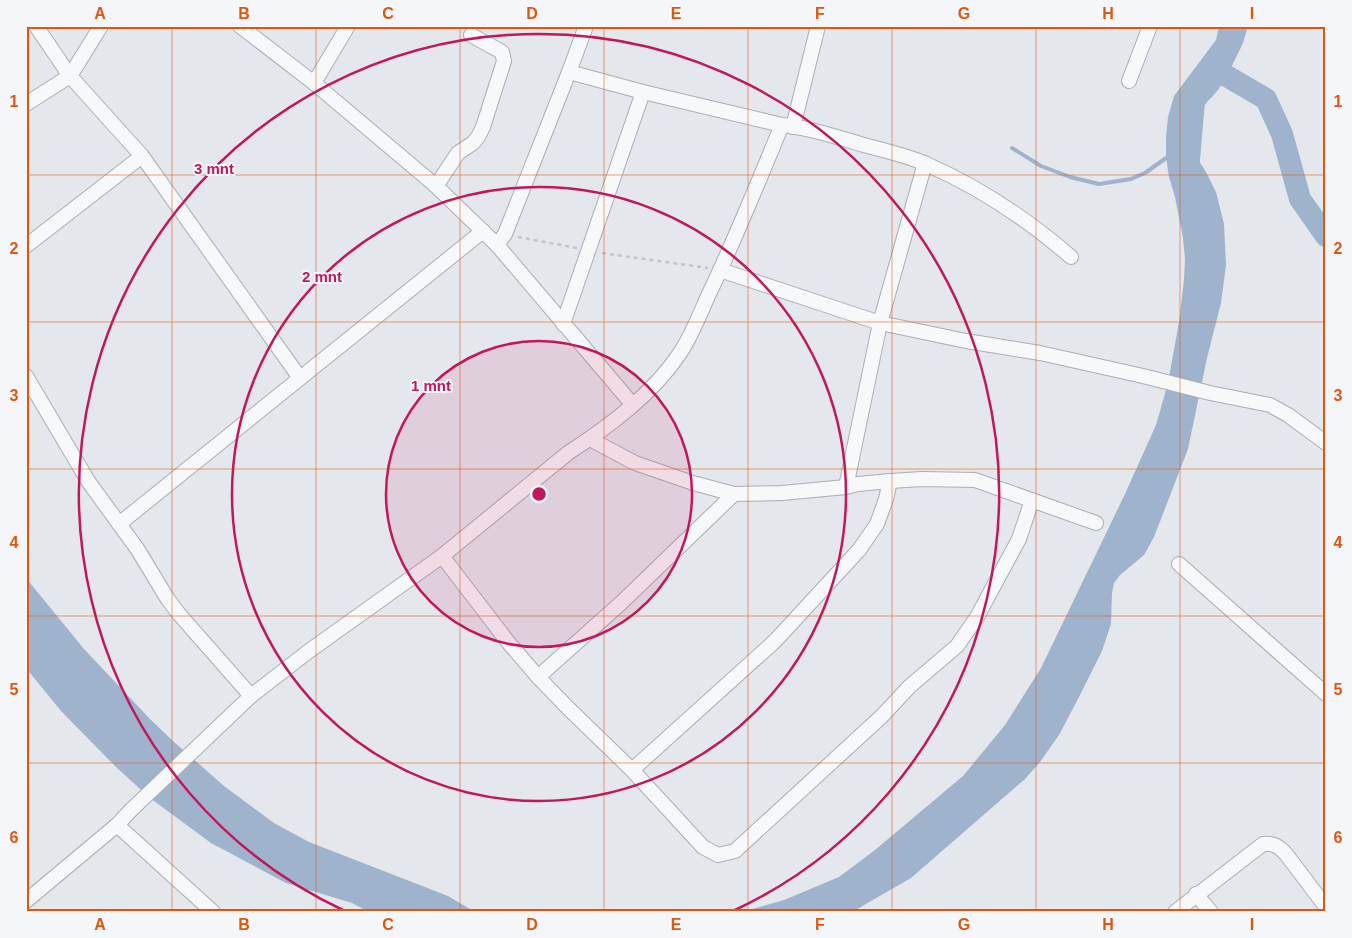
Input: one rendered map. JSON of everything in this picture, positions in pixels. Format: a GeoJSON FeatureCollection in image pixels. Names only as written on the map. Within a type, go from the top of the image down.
{"type":"FeatureCollection","features":[{"type":"Feature","properties":{"kind":"street"},"geometry":{"type":"LineString","coordinates":[[36,26],[70,76],[142,156],[300,378]]}},
{"type":"Feature","properties":{"kind":"street"},"geometry":{"type":"LineString","coordinates":[[26,104],[70,76],[101,26]]}},
{"type":"Feature","properties":{"kind":"street"},"geometry":{"type":"LineString","coordinates":[[240,26],[314,83],[436,186],[483,231],[500,239],[563,324],[633,405]]}},
{"type":"Feature","properties":{"kind":"street"},"geometry":{"type":"LineString","coordinates":[[314,83],[348,26]]}},
{"type":"Feature","properties":{"kind":"street"},"geometry":{"type":"LineString","coordinates":[[500,239],[586,26]]}},
{"type":"Feature","properties":{"kind":"street"},"geometry":{"type":"LineString","coordinates":[[26,901],[117,825],[251,696],[309,651],[442,556],[568,453],[590,439],[633,405],[666,373],[681,352],[788,126],[818,26]]}},
{"type":"Feature","properties":{"kind":"street"},"geometry":{"type":"LineString","coordinates":[[1129,81],[1150,26]]}},
{"type":"Feature","properties":{"kind":"street"},"geometry":{"type":"LineString","coordinates":[[436,186],[458,153],[473,143],[478,137],[504,61],[502,52],[471,35]]}},
{"type":"Feature","properties":{"kind":"street"},"geometry":{"type":"LineString","coordinates":[[569,72],[643,92],[839,137],[925,163],[1003,205],[1045,235],[1071,257]]}},
{"type":"Feature","properties":{"kind":"street"},"geometry":{"type":"LineString","coordinates":[[563,324],[643,92]]}},
{"type":"Feature","properties":{"kind":"street"},"geometry":{"type":"LineString","coordinates":[[26,246],[142,156]]}},
{"type":"Feature","properties":{"kind":"street"},"geometry":{"type":"LineString","coordinates":[[846,487],[880,323],[925,163]]}},
{"type":"Feature","properties":{"kind":"street"},"geometry":{"type":"LineString","coordinates":[[119,524],[483,231]]}},
{"type":"Feature","properties":{"kind":"street"},"geometry":{"type":"LineString","coordinates":[[720,270],[880,323],[966,341],[1040,353],[1210,393],[1270,405],[1288,415],[1326,444]]}},
{"type":"Feature","properties":{"kind":"street"},"geometry":{"type":"LineString","coordinates":[[26,376],[88,480],[138,550],[179,614],[251,696]]}},
{"type":"Feature","properties":{"kind":"street"},"geometry":{"type":"LineString","coordinates":[[590,439],[635,463],[693,483],[734,494],[782,493],[922,479],[975,480],[1096,523]]}},
{"type":"Feature","properties":{"kind":"street"},"geometry":{"type":"LineString","coordinates":[[632,770],[775,641],[859,550],[877,524],[886,500],[890,481]]}},
{"type":"Feature","properties":{"kind":"street"},"geometry":{"type":"LineString","coordinates":[[538,677],[621,603],[734,494]]}},
{"type":"Feature","properties":{"kind":"street"},"geometry":{"type":"LineString","coordinates":[[442,556],[508,642],[538,677],[632,770],[703,847],[718,855],[735,851],[882,716],[910,686],[957,646],[978,617],[1020,540],[1032,500]]}},
{"type":"Feature","properties":{"kind":"street"},"geometry":{"type":"LineString","coordinates":[[1179,564],[1326,694]]}},
{"type":"Feature","properties":{"kind":"street"},"geometry":{"type":"LineString","coordinates":[[117,825],[213,912]]}},
{"type":"Feature","properties":{"kind":"street"},"geometry":{"type":"LineString","coordinates":[[1175,912],[1263,844],[1274,844],[1286,854],[1326,907]]}},
{"type":"Feature","properties":{"kind":"street"},"geometry":{"type":"LineString","coordinates":[[1196,894],[1211,912]]}},
{"type":"Feature","properties":{"kind":"path"},"geometry":{"type":"LineString","coordinates":[[500,239],[720,270]]}},
{"type":"Feature","properties":{"kind":"water"},"geometry":{"type":"Polygon","coordinates":[[[1219,26],[1248,26],[1243,43],[1218,90],[1211,98],[1194,110],[1191,115],[1190,140],[1195,155],[1216,192],[1224,224],[1226,265],[1221,303],[1207,358],[1188,449],[1154,537],[1144,555],[1120,575],[1114,583],[1111,624],[1102,651],[1059,735],[1025,779],[911,878],[852,912],[742,912],[784,900],[839,877],[875,850],[963,776],[1005,725],[1041,668],[1156,425],[1168,383],[1179,322],[1185,259],[1183,238],[1166,157],[1168,117],[1174,96],[1216,40],[1219,26]]]}},
{"type":"Feature","properties":{"kind":"water"},"geometry":{"type":"Polygon","coordinates":[[[26,578],[84,649],[150,719],[224,786],[274,823],[309,842],[448,896],[475,912],[369,912],[352,903],[286,883],[211,843],[150,798],[116,767],[61,711],[26,668],[26,578]]]}},
{"type":"Feature","properties":{"kind":"waterway"},"geometry":{"type":"LineString","coordinates":[[1218,71],[1266,99],[1282,134],[1300,199],[1326,236]]}},
{"type":"Feature","properties":{"kind":"waterway"},"geometry":{"type":"LineString","coordinates":[[1188,171],[1194,101],[1205,87]]}},
{"type":"Feature","properties":{"kind":"waterway"},"geometry":{"type":"LineString","coordinates":[[1012,148],[1041,166],[1070,177],[1099,184],[1131,179],[1145,173],[1169,156]]}}]}
